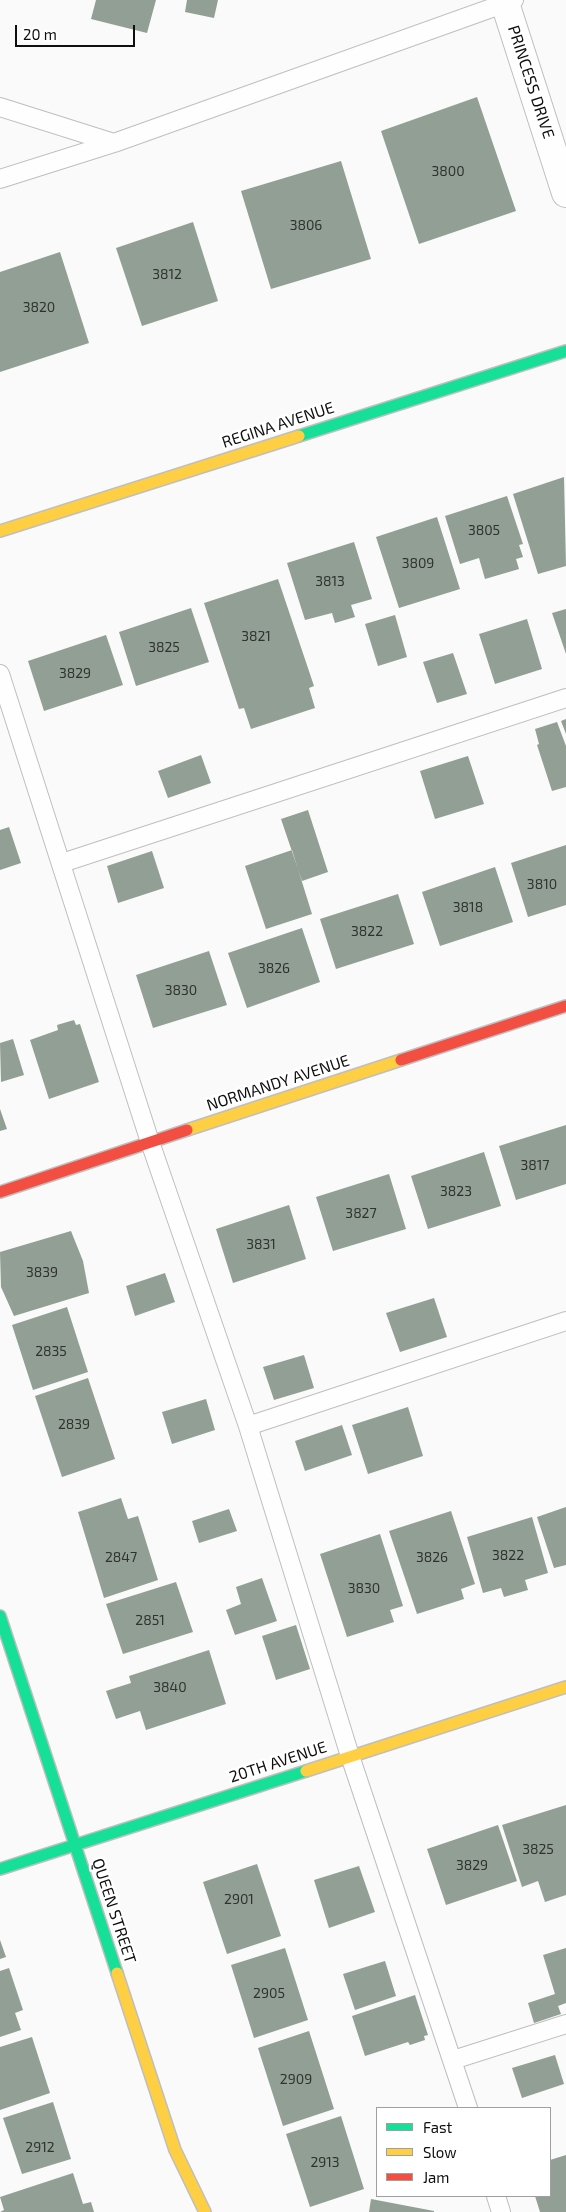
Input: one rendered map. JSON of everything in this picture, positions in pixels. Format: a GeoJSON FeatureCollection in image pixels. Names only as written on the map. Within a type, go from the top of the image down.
{"type":"FeatureCollection","features":[{"type":"Feature","properties":{"kind":"street","name":"PRINCESS DRIVE"},"geometry":{"type":"LineString","coordinates":[[508,1],[566,193]]}},
{"type":"Feature","properties":{"kind":"street","name":"REGINA AVENUE"},"geometry":{"type":"LineString","coordinates":[[0,531],[566,350]]}},
{"type":"Feature","properties":{"kind":"street","name":"NORMANDY AVENUE"},"geometry":{"type":"LineString","coordinates":[[0,1192],[566,1006]]}},
{"type":"Feature","properties":{"kind":"street","name":"QUEEN STREET"},"geometry":{"type":"LineString","coordinates":[[0,1616],[175,2150],[205,2212]]}},
{"type":"Feature","properties":{"kind":"street","name":"20TH AVENUE"},"geometry":{"type":"LineString","coordinates":[[0,1869],[566,1687]]}},
{"type":"Feature","properties":{"kind":"lane"},"geometry":{"type":"LineString","coordinates":[[0,179],[114,143],[508,1]]}},
{"type":"Feature","properties":{"kind":"lane"},"geometry":{"type":"LineString","coordinates":[[0,107],[114,143]]}},
{"type":"Feature","properties":{"kind":"lane"},"geometry":{"type":"LineString","coordinates":[[0,674],[150,1142],[248,1426],[350,1756],[468,2107]]}},
{"type":"Feature","properties":{"kind":"lane"},"geometry":{"type":"LineString","coordinates":[[62,863],[566,698]]}},
{"type":"Feature","properties":{"kind":"lane"},"geometry":{"type":"LineString","coordinates":[[248,1426],[566,1321]]}},
{"type":"Feature","properties":{"kind":"lane"},"geometry":{"type":"LineString","coordinates":[[453,2060],[566,2024]]}},
{"type":"Feature","properties":{"kind":"lane"},"geometry":{"type":"LineString","coordinates":[[496,2197],[501,2212]]}},
{"type":"Feature","properties":{"kind":"building"},"geometry":{"type":"Polygon","coordinates":[[[96,0],[156,0],[147,33],[91,19],[96,0]]]}},
{"type":"Feature","properties":{"kind":"building"},"geometry":{"type":"Polygon","coordinates":[[[187,0],[218,0],[214,18],[185,12],[187,0]]]}},
{"type":"Feature","properties":{"kind":"building"},"geometry":{"type":"Polygon","coordinates":[[[477,97],[516,211],[419,244],[381,131],[477,97]]]}},
{"type":"Feature","properties":{"kind":"building"},"geometry":{"type":"Polygon","coordinates":[[[341,161],[371,259],[271,289],[241,191],[341,161]]]}},
{"type":"Feature","properties":{"kind":"building"},"geometry":{"type":"Polygon","coordinates":[[[193,222],[218,301],[142,326],[116,248],[193,222]]]}},
{"type":"Feature","properties":{"kind":"building"},"geometry":{"type":"Polygon","coordinates":[[[60,252],[89,343],[0,372],[0,272],[60,252]]]}},
{"type":"Feature","properties":{"kind":"building"},"geometry":{"type":"Polygon","coordinates":[[[564,477],[566,566],[538,574],[513,494],[564,477]]]}},
{"type":"Feature","properties":{"kind":"building"},"geometry":{"type":"Polygon","coordinates":[[[507,496],[523,544],[519,545],[523,557],[516,559],[519,569],[485,579],[479,558],[460,564],[445,516],[507,496]]]}},
{"type":"Feature","properties":{"kind":"building"},"geometry":{"type":"Polygon","coordinates":[[[437,517],[460,589],[399,608],[376,537],[437,517]]]}},
{"type":"Feature","properties":{"kind":"building"},"geometry":{"type":"Polygon","coordinates":[[[354,542],[372,599],[351,605],[355,617],[335,623],[332,613],[305,620],[287,563],[354,542]]]}},
{"type":"Feature","properties":{"kind":"building"},"geometry":{"type":"Polygon","coordinates":[[[278,579],[314,686],[309,688],[315,708],[251,729],[244,708],[239,709],[204,603],[278,579]]]}},
{"type":"Feature","properties":{"kind":"building"},"geometry":{"type":"Polygon","coordinates":[[[191,608],[209,662],[136,686],[119,632],[191,608]]]}},
{"type":"Feature","properties":{"kind":"building"},"geometry":{"type":"Polygon","coordinates":[[[566,609],[566,654],[552,613],[566,609]]]}},
{"type":"Feature","properties":{"kind":"building"},"geometry":{"type":"Polygon","coordinates":[[[395,615],[407,657],[378,666],[365,624],[395,615]]]}},
{"type":"Feature","properties":{"kind":"building"},"geometry":{"type":"Polygon","coordinates":[[[527,619],[542,669],[495,684],[479,634],[527,619]]]}},
{"type":"Feature","properties":{"kind":"building"},"geometry":{"type":"Polygon","coordinates":[[[106,635],[123,685],[44,711],[28,661],[106,635]]]}},
{"type":"Feature","properties":{"kind":"building"},"geometry":{"type":"Polygon","coordinates":[[[453,653],[467,694],[437,703],[423,662],[453,653]]]}},
{"type":"Feature","properties":{"kind":"building"},"geometry":{"type":"Polygon","coordinates":[[[566,719],[566,734],[561,721],[566,719]]]}},
{"type":"Feature","properties":{"kind":"building"},"geometry":{"type":"Polygon","coordinates":[[[557,722],[566,746],[566,787],[552,791],[537,745],[539,744],[535,729],[557,722]]]}},
{"type":"Feature","properties":{"kind":"building"},"geometry":{"type":"Polygon","coordinates":[[[201,755],[211,783],[168,798],[158,771],[201,755]]]}},
{"type":"Feature","properties":{"kind":"building"},"geometry":{"type":"Polygon","coordinates":[[[468,756],[484,804],[435,819],[420,771],[468,756]]]}},
{"type":"Feature","properties":{"kind":"building"},"geometry":{"type":"Polygon","coordinates":[[[308,810],[328,872],[302,881],[281,819],[308,810]]]}},
{"type":"Feature","properties":{"kind":"building"},"geometry":{"type":"Polygon","coordinates":[[[9,827],[21,863],[0,870],[0,830],[9,827]]]}},
{"type":"Feature","properties":{"kind":"building"},"geometry":{"type":"Polygon","coordinates":[[[566,845],[566,905],[528,917],[511,863],[566,845]]]}},
{"type":"Feature","properties":{"kind":"building"},"geometry":{"type":"Polygon","coordinates":[[[292,850],[312,914],[266,929],[245,866],[292,850]]]}},
{"type":"Feature","properties":{"kind":"building"},"geometry":{"type":"Polygon","coordinates":[[[152,851],[164,888],[118,903],[107,866],[152,851]]]}},
{"type":"Feature","properties":{"kind":"building"},"geometry":{"type":"Polygon","coordinates":[[[495,867],[513,922],[440,946],[422,892],[495,867]]]}},
{"type":"Feature","properties":{"kind":"building"},"geometry":{"type":"Polygon","coordinates":[[[398,894],[414,944],[336,969],[320,919],[398,894]]]}},
{"type":"Feature","properties":{"kind":"building"},"geometry":{"type":"Polygon","coordinates":[[[302,928],[320,982],[247,1008],[228,953],[302,928]]]}},
{"type":"Feature","properties":{"kind":"building"},"geometry":{"type":"Polygon","coordinates":[[[209,951],[227,1005],[153,1028],[136,975],[209,951]]]}},
{"type":"Feature","properties":{"kind":"building"},"geometry":{"type":"Polygon","coordinates":[[[74,1020],[76,1025],[80,1024],[99,1082],[49,1099],[30,1040],[58,1030],[57,1025],[74,1020]]]}},
{"type":"Feature","properties":{"kind":"building"},"geometry":{"type":"Polygon","coordinates":[[[13,1039],[24,1075],[1,1082],[0,1043],[13,1039]]]}},
{"type":"Feature","properties":{"kind":"building"},"geometry":{"type":"Polygon","coordinates":[[[0,1109],[7,1129],[0,1131],[0,1109]]]}},
{"type":"Feature","properties":{"kind":"building"},"geometry":{"type":"Polygon","coordinates":[[[566,1125],[566,1184],[516,1200],[499,1146],[566,1125]]]}},
{"type":"Feature","properties":{"kind":"building"},"geometry":{"type":"Polygon","coordinates":[[[484,1152],[501,1206],[428,1229],[411,1176],[484,1152]]]}},
{"type":"Feature","properties":{"kind":"building"},"geometry":{"type":"Polygon","coordinates":[[[389,1174],[406,1229],[333,1251],[316,1197],[389,1174]]]}},
{"type":"Feature","properties":{"kind":"building"},"geometry":{"type":"Polygon","coordinates":[[[289,1205],[306,1259],[233,1283],[216,1229],[289,1205]]]}},
{"type":"Feature","properties":{"kind":"building"},"geometry":{"type":"Polygon","coordinates":[[[71,1231],[83,1261],[89,1293],[14,1316],[1,1287],[0,1252],[71,1231]]]}},
{"type":"Feature","properties":{"kind":"building"},"geometry":{"type":"Polygon","coordinates":[[[165,1273],[175,1302],[135,1316],[126,1286],[165,1273]]]}},
{"type":"Feature","properties":{"kind":"building"},"geometry":{"type":"Polygon","coordinates":[[[434,1298],[447,1337],[400,1352],[386,1313],[434,1298]]]}},
{"type":"Feature","properties":{"kind":"building"},"geometry":{"type":"Polygon","coordinates":[[[67,1307],[88,1372],[33,1390],[12,1325],[67,1307]]]}},
{"type":"Feature","properties":{"kind":"building"},"geometry":{"type":"Polygon","coordinates":[[[304,1355],[314,1388],[274,1400],[263,1367],[304,1355]]]}},
{"type":"Feature","properties":{"kind":"building"},"geometry":{"type":"Polygon","coordinates":[[[88,1378],[115,1459],[62,1477],[35,1396],[88,1378]]]}},
{"type":"Feature","properties":{"kind":"building"},"geometry":{"type":"Polygon","coordinates":[[[206,1399],[215,1430],[172,1444],[162,1412],[206,1399]]]}},
{"type":"Feature","properties":{"kind":"building"},"geometry":{"type":"Polygon","coordinates":[[[408,1407],[423,1456],[368,1474],[352,1425],[408,1407]]]}},
{"type":"Feature","properties":{"kind":"building"},"geometry":{"type":"Polygon","coordinates":[[[342,1425],[352,1455],[305,1471],[295,1441],[342,1425]]]}},
{"type":"Feature","properties":{"kind":"building"},"geometry":{"type":"Polygon","coordinates":[[[121,1498],[128,1519],[138,1516],[158,1580],[104,1598],[78,1512],[121,1498]]]}},
{"type":"Feature","properties":{"kind":"building"},"geometry":{"type":"Polygon","coordinates":[[[566,1507],[566,1565],[554,1568],[537,1517],[566,1507]]]}},
{"type":"Feature","properties":{"kind":"building"},"geometry":{"type":"Polygon","coordinates":[[[229,1509],[237,1531],[199,1543],[192,1521],[229,1509]]]}},
{"type":"Feature","properties":{"kind":"building"},"geometry":{"type":"Polygon","coordinates":[[[451,1511],[475,1584],[461,1589],[464,1599],[417,1614],[389,1531],[451,1511]]]}},
{"type":"Feature","properties":{"kind":"building"},"geometry":{"type":"Polygon","coordinates":[[[532,1517],[548,1573],[525,1580],[528,1590],[504,1597],[501,1588],[483,1593],[467,1537],[532,1517]]]}},
{"type":"Feature","properties":{"kind":"building"},"geometry":{"type":"Polygon","coordinates":[[[380,1534],[403,1606],[390,1610],[394,1622],[347,1637],[320,1554],[380,1534]]]}},
{"type":"Feature","properties":{"kind":"building"},"geometry":{"type":"Polygon","coordinates":[[[262,1578],[277,1621],[235,1635],[226,1610],[241,1604],[236,1587],[262,1578]]]}},
{"type":"Feature","properties":{"kind":"building"},"geometry":{"type":"Polygon","coordinates":[[[176,1582],[193,1632],[123,1654],[106,1604],[176,1582]]]}},
{"type":"Feature","properties":{"kind":"building"},"geometry":{"type":"Polygon","coordinates":[[[296,1625],[310,1669],[276,1680],[262,1636],[296,1625]]]}},
{"type":"Feature","properties":{"kind":"building"},"geometry":{"type":"Polygon","coordinates":[[[209,1650],[226,1704],[146,1730],[140,1711],[116,1719],[106,1691],[131,1683],[129,1676],[209,1650]]]}},
{"type":"Feature","properties":{"kind":"building"},"geometry":{"type":"Polygon","coordinates":[[[566,1805],[566,1895],[545,1902],[538,1881],[522,1887],[502,1825],[566,1805]]]}},
{"type":"Feature","properties":{"kind":"building"},"geometry":{"type":"Polygon","coordinates":[[[498,1825],[517,1881],[446,1905],[427,1849],[498,1825]]]}},
{"type":"Feature","properties":{"kind":"building"},"geometry":{"type":"Polygon","coordinates":[[[257,1864],[281,1936],[227,1954],[203,1882],[257,1864]]]}},
{"type":"Feature","properties":{"kind":"building"},"geometry":{"type":"Polygon","coordinates":[[[359,1866],[375,1912],[329,1928],[314,1880],[359,1866]]]}},
{"type":"Feature","properties":{"kind":"building"},"geometry":{"type":"Polygon","coordinates":[[[0,1940],[6,1957],[0,1959],[0,1940]]]}},
{"type":"Feature","properties":{"kind":"building"},"geometry":{"type":"Polygon","coordinates":[[[285,1948],[308,2020],[254,2038],[231,1965],[285,1948]]]}},
{"type":"Feature","properties":{"kind":"building"},"geometry":{"type":"Polygon","coordinates":[[[566,1948],[566,2003],[558,2006],[561,2014],[534,2023],[528,2003],[555,1994],[543,1955],[566,1948]]]}},
{"type":"Feature","properties":{"kind":"building"},"geometry":{"type":"Polygon","coordinates":[[[385,1961],[396,1996],[355,2010],[343,1974],[385,1961]]]}},
{"type":"Feature","properties":{"kind":"building"},"geometry":{"type":"Polygon","coordinates":[[[9,1968],[23,2010],[15,2013],[21,2030],[0,2037],[0,1971],[9,1968]]]}},
{"type":"Feature","properties":{"kind":"building"},"geometry":{"type":"Polygon","coordinates":[[[415,1995],[428,2035],[424,2036],[425,2040],[410,2045],[408,2042],[365,2056],[352,2016],[415,1995]]]}},
{"type":"Feature","properties":{"kind":"building"},"geometry":{"type":"Polygon","coordinates":[[[309,2031],[334,2109],[283,2126],[258,2048],[309,2031]]]}},
{"type":"Feature","properties":{"kind":"building"},"geometry":{"type":"Polygon","coordinates":[[[32,2037],[50,2093],[0,2110],[0,2047],[32,2037]]]}},
{"type":"Feature","properties":{"kind":"building"},"geometry":{"type":"Polygon","coordinates":[[[555,2055],[564,2084],[522,2098],[512,2068],[555,2055]]]}},
{"type":"Feature","properties":{"kind":"building"},"geometry":{"type":"Polygon","coordinates":[[[53,2102],[71,2159],[22,2174],[3,2118],[53,2102]]]}},
{"type":"Feature","properties":{"kind":"building"},"geometry":{"type":"Polygon","coordinates":[[[341,2116],[364,2189],[310,2207],[286,2134],[341,2116]]]}},
{"type":"Feature","properties":{"kind":"building"},"geometry":{"type":"Polygon","coordinates":[[[566,2155],[566,2212],[540,2212],[535,2197],[551,2197],[551,2160],[566,2155]]]}},
{"type":"Feature","properties":{"kind":"building"},"geometry":{"type":"Polygon","coordinates":[[[73,2173],[83,2204],[91,2202],[94,2212],[0,2212],[4,2210],[0,2197],[73,2173]]]}},
{"type":"Feature","properties":{"kind":"building"},"geometry":{"type":"Polygon","coordinates":[[[371,2199],[434,2211],[434,2212],[369,2212],[371,2199]]]}},
{"type":"Feature","properties":{"kind":"traffic: fast"},"geometry":{"type":"LineString","coordinates":[[299,436],[566,351]]}},
{"type":"Feature","properties":{"kind":"traffic: fast"},"geometry":{"type":"LineString","coordinates":[[0,1616],[117,1973]]}},
{"type":"Feature","properties":{"kind":"traffic: fast"},"geometry":{"type":"LineString","coordinates":[[0,1869],[306,1771]]}},
{"type":"Feature","properties":{"kind":"traffic: slow"},"geometry":{"type":"LineString","coordinates":[[0,531],[299,436]]}},
{"type":"Feature","properties":{"kind":"traffic: slow"},"geometry":{"type":"LineString","coordinates":[[187,1130],[401,1060]]}},
{"type":"Feature","properties":{"kind":"traffic: slow"},"geometry":{"type":"LineString","coordinates":[[306,1771],[566,1687]]}},
{"type":"Feature","properties":{"kind":"traffic: slow"},"geometry":{"type":"LineString","coordinates":[[117,1973],[175,2150],[205,2212]]}},
{"type":"Feature","properties":{"kind":"traffic: jam"},"geometry":{"type":"LineString","coordinates":[[401,1060],[566,1006]]}},
{"type":"Feature","properties":{"kind":"traffic: jam"},"geometry":{"type":"LineString","coordinates":[[0,1192],[187,1130]]}}]}
